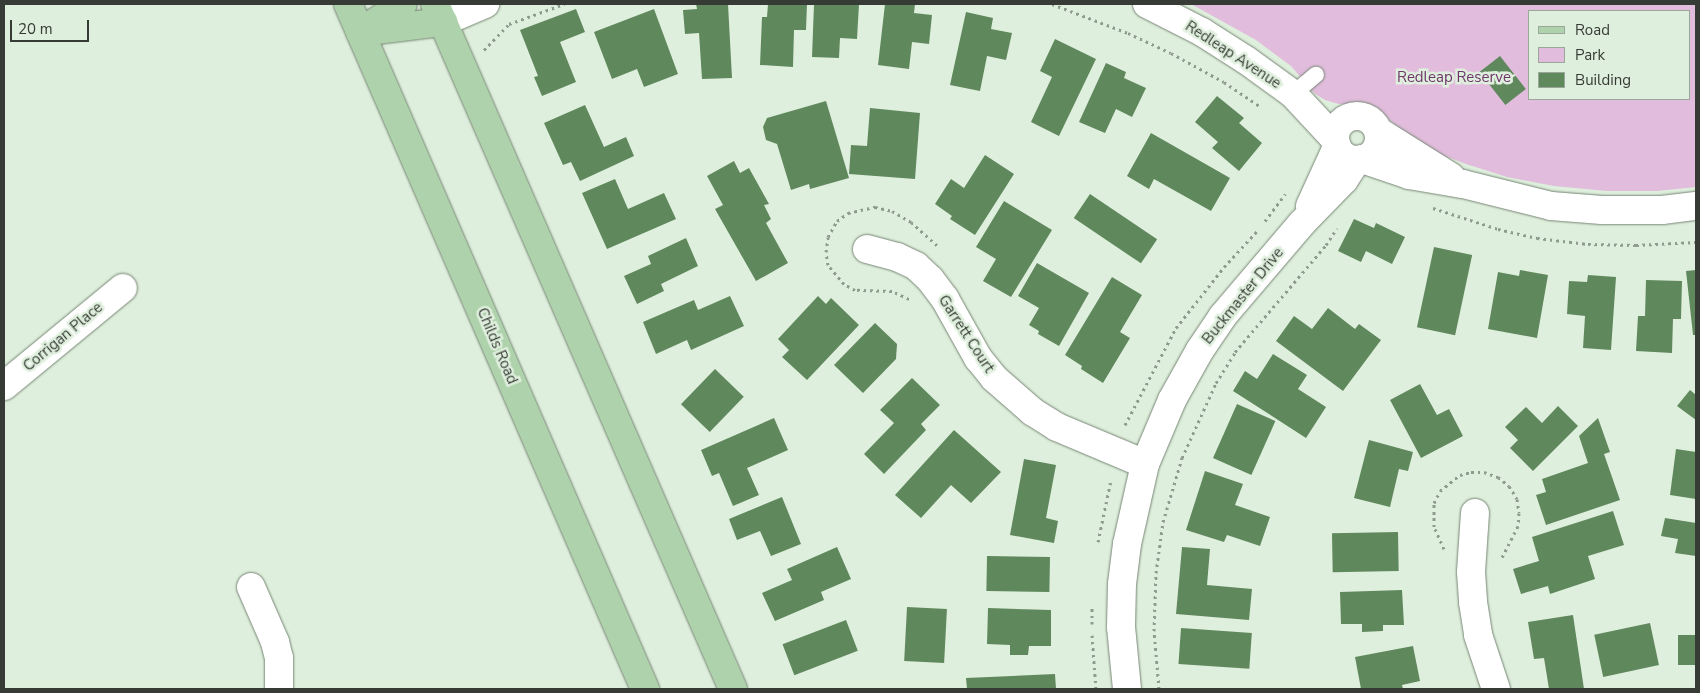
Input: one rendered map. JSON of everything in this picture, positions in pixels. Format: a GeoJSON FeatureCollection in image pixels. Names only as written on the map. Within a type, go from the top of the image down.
{"type":"FeatureCollection","features":[{"type":"Feature","properties":{"kind":"main road","name":"Childs Road"},"geometry":{"type":"LineString","coordinates":[[348,4],[646,689]]}},
{"type":"Feature","properties":{"kind":"main road"},"geometry":{"type":"LineString","coordinates":[[360,32],[403,4]]}},
{"type":"Feature","properties":{"kind":"main road"},"geometry":{"type":"LineString","coordinates":[[360,32],[439,13],[733,689]]}},
{"type":"Feature","properties":{"kind":"street"},"geometry":{"type":"LineString","coordinates":[[439,13],[484,4]]}},
{"type":"Feature","properties":{"kind":"street","name":"Redleap Avenue"},"geometry":{"type":"LineString","coordinates":[[1147,4],[1202,32],[1246,60],[1293,94],[1348,144],[1410,175],[1463,184],[1551,206],[1602,210],[1662,210],[1696,206]]}},
{"type":"Feature","properties":{"kind":"street","name":"Redleap Avenue"},"geometry":{"type":"LineString","coordinates":[[1378,131],[1463,184]]}},
{"type":"Feature","properties":{"kind":"street","name":"Buckmaster Drive"},"geometry":{"type":"LineString","coordinates":[[1127,689],[1121,627],[1122,584],[1132,514],[1145,464],[1172,400],[1200,350],[1238,297],[1302,223],[1344,180],[1348,144],[1369,156],[1378,146],[1378,131]]}},
{"type":"Feature","properties":{"kind":"street","name":"Garrett Court"},"geometry":{"type":"LineString","coordinates":[[867,249],[897,257],[916,266],[930,279],[945,299],[978,358],[994,378],[1033,412],[1057,427],[1145,464]]}},
{"type":"Feature","properties":{"kind":"street","name":"Corrigan Place"},"geometry":{"type":"LineString","coordinates":[[4,386],[123,288]]}},
{"type":"Feature","properties":{"kind":"street"},"geometry":{"type":"LineString","coordinates":[[1475,513],[1471,572],[1473,602],[1478,634],[1496,689]]}},
{"type":"Feature","properties":{"kind":"street"},"geometry":{"type":"LineString","coordinates":[[252,587],[280,658],[279,689]]}},
{"type":"Feature","properties":{"kind":"lane"},"geometry":{"type":"LineString","coordinates":[[1293,94],[1316,75]]}},
{"type":"Feature","properties":{"kind":"path"},"geometry":{"type":"LineString","coordinates":[[461,66],[489,46],[509,24],[564,4]]}},
{"type":"Feature","properties":{"kind":"path"},"geometry":{"type":"LineString","coordinates":[[1052,4],[1128,33],[1171,53],[1224,82],[1265,110]]}},
{"type":"Feature","properties":{"kind":"path"},"geometry":{"type":"LineString","coordinates":[[1118,422],[1127,425],[1158,360],[1176,328],[1219,273],[1265,222],[1287,189]]}},
{"type":"Feature","properties":{"kind":"path"},"geometry":{"type":"LineString","coordinates":[[914,303],[903,295],[892,291],[855,290],[844,284],[828,266],[826,252],[828,237],[837,222],[848,213],[875,207],[892,210],[911,222],[942,251]]}},
{"type":"Feature","properties":{"kind":"path"},"geometry":{"type":"LineString","coordinates":[[1159,689],[1154,631],[1156,573],[1163,522],[1182,458],[1216,383],[1235,352],[1326,245],[1342,221]]}},
{"type":"Feature","properties":{"kind":"path"},"geometry":{"type":"LineString","coordinates":[[1097,546],[1107,492],[1112,477]]}},
{"type":"Feature","properties":{"kind":"path"},"geometry":{"type":"LineString","coordinates":[[1092,598],[1096,689]]}},
{"type":"Feature","properties":{"kind":"green space","name":"Redleap Reserve"},"geometry":{"type":"Polygon","coordinates":[[[1191,4],[1696,4],[1696,187],[1657,191],[1607,191],[1554,186],[1507,177],[1432,151],[1402,131],[1377,109],[1364,104],[1339,104],[1325,100],[1314,93],[1291,66],[1256,40],[1191,4]]]}},
{"type":"Feature","properties":{"kind":"building"},"geometry":{"type":"Polygon","coordinates":[[[696,4],[728,4],[732,78],[702,79],[699,33],[685,34],[683,10],[697,9],[696,4]]]}},
{"type":"Feature","properties":{"kind":"building"},"geometry":{"type":"Polygon","coordinates":[[[768,4],[807,4],[806,30],[794,30],[793,67],[760,65],[762,17],[767,17],[768,4]]]}},
{"type":"Feature","properties":{"kind":"building"},"geometry":{"type":"Polygon","coordinates":[[[814,4],[859,4],[857,39],[840,38],[839,58],[812,57],[814,4]]]}},
{"type":"Feature","properties":{"kind":"building"},"geometry":{"type":"Polygon","coordinates":[[[885,4],[915,4],[914,13],[932,15],[929,44],[912,42],[909,69],[878,65],[885,4]]]}},
{"type":"Feature","properties":{"kind":"building"},"geometry":{"type":"Polygon","coordinates":[[[576,9],[585,32],[560,42],[576,82],[542,96],[534,77],[538,76],[520,30],[576,9]]]}},
{"type":"Feature","properties":{"kind":"building"},"geometry":{"type":"Polygon","coordinates":[[[654,9],[678,74],[644,87],[637,69],[612,79],[594,32],[654,9]]]}},
{"type":"Feature","properties":{"kind":"building"},"geometry":{"type":"Polygon","coordinates":[[[966,12],[993,18],[991,29],[1012,33],[1006,60],[987,56],[980,91],[950,85],[966,12]]]}},
{"type":"Feature","properties":{"kind":"building"},"geometry":{"type":"Polygon","coordinates":[[[1055,39],[1096,59],[1059,136],[1031,122],[1052,77],[1040,71],[1055,39]]]}},
{"type":"Feature","properties":{"kind":"building"},"geometry":{"type":"Polygon","coordinates":[[[1500,56],[1526,89],[1505,105],[1480,72],[1500,56]]]}},
{"type":"Feature","properties":{"kind":"building"},"geometry":{"type":"Polygon","coordinates":[[[1106,63],[1126,72],[1124,78],[1146,88],[1132,117],[1116,109],[1105,133],[1079,122],[1106,63]]]}},
{"type":"Feature","properties":{"kind":"building"},"geometry":{"type":"Polygon","coordinates":[[[1217,96],[1244,118],[1239,123],[1262,143],[1239,171],[1212,148],[1218,142],[1195,122],[1217,96]]]}},
{"type":"Feature","properties":{"kind":"building"},"geometry":{"type":"Polygon","coordinates":[[[826,101],[849,178],[810,189],[809,184],[791,190],[777,144],[766,140],[763,127],[767,118],[826,101]]]}},
{"type":"Feature","properties":{"kind":"building"},"geometry":{"type":"Polygon","coordinates":[[[585,105],[604,147],[626,137],[634,156],[580,181],[571,162],[563,165],[544,123],[585,105]]]}},
{"type":"Feature","properties":{"kind":"building"},"geometry":{"type":"Polygon","coordinates":[[[870,108],[920,113],[915,179],[849,174],[851,145],[867,146],[870,108]]]}},
{"type":"Feature","properties":{"kind":"building"},"geometry":{"type":"Polygon","coordinates":[[[1151,133],[1230,178],[1211,211],[1154,179],[1149,189],[1127,176],[1151,133]]]}},
{"type":"Feature","properties":{"kind":"building"},"geometry":{"type":"Polygon","coordinates":[[[985,155],[1014,174],[975,235],[950,219],[952,216],[935,204],[951,179],[964,188],[985,155]]]}},
{"type":"Feature","properties":{"kind":"building"},"geometry":{"type":"Polygon","coordinates":[[[734,161],[740,173],[749,168],[769,204],[764,205],[771,219],[766,223],[788,263],[756,281],[715,209],[723,205],[707,176],[734,161]]]}},
{"type":"Feature","properties":{"kind":"building"},"geometry":{"type":"Polygon","coordinates":[[[615,179],[628,209],[664,193],[676,219],[607,249],[582,193],[615,179]]]}},
{"type":"Feature","properties":{"kind":"building"},"geometry":{"type":"Polygon","coordinates":[[[1090,194],[1157,239],[1141,263],[1074,218],[1090,194]]]}},
{"type":"Feature","properties":{"kind":"building"},"geometry":{"type":"Polygon","coordinates":[[[1004,201],[1052,230],[1011,297],[983,281],[996,259],[976,247],[1004,201]]]}},
{"type":"Feature","properties":{"kind":"building"},"geometry":{"type":"Polygon","coordinates":[[[1354,219],[1374,228],[1376,223],[1405,237],[1392,264],[1366,251],[1361,262],[1338,251],[1354,219]]]}},
{"type":"Feature","properties":{"kind":"building"},"geometry":{"type":"Polygon","coordinates":[[[686,238],[698,266],[661,284],[664,291],[637,304],[624,276],[651,264],[648,256],[686,238]]]}},
{"type":"Feature","properties":{"kind":"building"},"geometry":{"type":"Polygon","coordinates":[[[1434,247],[1472,255],[1455,335],[1417,327],[1434,247]]]}},
{"type":"Feature","properties":{"kind":"building"},"geometry":{"type":"Polygon","coordinates":[[[1037,263],[1089,293],[1059,346],[1038,334],[1039,331],[1029,325],[1039,308],[1018,296],[1037,263]]]}},
{"type":"Feature","properties":{"kind":"building"},"geometry":{"type":"Polygon","coordinates":[[[1520,270],[1548,275],[1537,338],[1488,329],[1498,272],[1519,276],[1520,270]]]}},
{"type":"Feature","properties":{"kind":"building"},"geometry":{"type":"Polygon","coordinates":[[[1696,270],[1696,335],[1693,335],[1686,271],[1696,270]]]}},
{"type":"Feature","properties":{"kind":"building"},"geometry":{"type":"Polygon","coordinates":[[[1588,275],[1616,277],[1611,350],[1583,348],[1585,316],[1567,314],[1569,281],[1587,282],[1588,275]]]}},
{"type":"Feature","properties":{"kind":"building"},"geometry":{"type":"Polygon","coordinates":[[[1112,277],[1142,295],[1120,332],[1130,338],[1103,383],[1081,369],[1082,366],[1065,355],[1112,277]]]}},
{"type":"Feature","properties":{"kind":"building"},"geometry":{"type":"Polygon","coordinates":[[[1646,280],[1682,281],[1681,319],[1673,319],[1672,353],[1636,351],[1638,316],[1645,316],[1646,280]]]}},
{"type":"Feature","properties":{"kind":"building"},"geometry":{"type":"Polygon","coordinates":[[[730,296],[744,326],[691,350],[687,340],[656,354],[643,322],[694,300],[698,310],[730,296]]]}},
{"type":"Feature","properties":{"kind":"building"},"geometry":{"type":"Polygon","coordinates":[[[818,296],[826,304],[831,298],[859,325],[807,380],[782,357],[789,350],[778,339],[818,296]]]}},
{"type":"Feature","properties":{"kind":"building"},"geometry":{"type":"Polygon","coordinates":[[[1328,308],[1355,329],[1359,324],[1381,340],[1343,391],[1276,341],[1294,316],[1312,329],[1328,308]]]}},
{"type":"Feature","properties":{"kind":"building"},"geometry":{"type":"Polygon","coordinates":[[[875,323],[897,344],[896,359],[863,393],[834,365],[875,323]]]}},
{"type":"Feature","properties":{"kind":"building"},"geometry":{"type":"Polygon","coordinates":[[[1273,354],[1307,375],[1298,389],[1326,407],[1306,438],[1233,391],[1245,371],[1257,379],[1273,354]]]}},
{"type":"Feature","properties":{"kind":"building"},"geometry":{"type":"Polygon","coordinates":[[[715,369],[744,397],[710,432],[681,404],[715,369]]]}},
{"type":"Feature","properties":{"kind":"building"},"geometry":{"type":"Polygon","coordinates":[[[912,378],[940,405],[921,424],[926,430],[884,474],[864,454],[894,423],[880,410],[912,378]]]}},
{"type":"Feature","properties":{"kind":"building"},"geometry":{"type":"Polygon","coordinates":[[[1420,384],[1437,415],[1449,409],[1463,436],[1421,458],[1390,400],[1420,384]]]}},
{"type":"Feature","properties":{"kind":"building"},"geometry":{"type":"Polygon","coordinates":[[[1690,390],[1696,395],[1696,420],[1677,406],[1690,390]]]}},
{"type":"Feature","properties":{"kind":"building"},"geometry":{"type":"Polygon","coordinates":[[[1237,404],[1275,421],[1251,475],[1213,458],[1237,404]]]}},
{"type":"Feature","properties":{"kind":"building"},"geometry":{"type":"Polygon","coordinates":[[[1558,406],[1578,426],[1533,471],[1510,448],[1518,440],[1505,427],[1526,407],[1542,423],[1558,406]]]}},
{"type":"Feature","properties":{"kind":"building"},"geometry":{"type":"Polygon","coordinates":[[[774,418],[788,450],[747,468],[759,495],[733,506],[719,473],[712,476],[701,450],[774,418]]]}},
{"type":"Feature","properties":{"kind":"building"},"geometry":{"type":"Polygon","coordinates":[[[1598,418],[1610,452],[1604,454],[1620,500],[1546,525],[1536,495],[1546,492],[1542,479],[1588,463],[1579,436],[1598,418]]]}},
{"type":"Feature","properties":{"kind":"building"},"geometry":{"type":"Polygon","coordinates":[[[954,430],[1001,472],[971,503],[951,485],[921,518],[895,495],[954,430]]]}},
{"type":"Feature","properties":{"kind":"building"},"geometry":{"type":"Polygon","coordinates":[[[1369,440],[1413,452],[1408,471],[1399,469],[1390,507],[1354,498],[1369,440]]]}},
{"type":"Feature","properties":{"kind":"building"},"geometry":{"type":"Polygon","coordinates":[[[1676,449],[1696,452],[1696,499],[1670,495],[1676,449]]]}},
{"type":"Feature","properties":{"kind":"building"},"geometry":{"type":"Polygon","coordinates":[[[1024,459],[1056,465],[1046,518],[1058,521],[1054,543],[1010,535],[1024,459]]]}},
{"type":"Feature","properties":{"kind":"building"},"geometry":{"type":"Polygon","coordinates":[[[1205,471],[1243,484],[1235,505],[1270,517],[1260,546],[1227,535],[1224,542],[1186,530],[1205,471]]]}},
{"type":"Feature","properties":{"kind":"building"},"geometry":{"type":"Polygon","coordinates":[[[782,497],[801,544],[771,556],[760,531],[737,540],[729,519],[782,497]]]}},
{"type":"Feature","properties":{"kind":"building"},"geometry":{"type":"Polygon","coordinates":[[[1613,511],[1624,545],[1588,556],[1595,579],[1550,594],[1548,586],[1521,594],[1513,569],[1539,561],[1532,537],[1613,511]]]}},
{"type":"Feature","properties":{"kind":"building"},"geometry":{"type":"Polygon","coordinates":[[[1665,518],[1696,523],[1696,556],[1675,553],[1678,539],[1661,536],[1665,518]]]}},
{"type":"Feature","properties":{"kind":"building"},"geometry":{"type":"Polygon","coordinates":[[[1398,532],[1399,571],[1333,572],[1332,533],[1398,532]]]}},
{"type":"Feature","properties":{"kind":"building"},"geometry":{"type":"Polygon","coordinates":[[[837,547],[851,579],[821,592],[824,600],[775,621],[762,593],[792,580],[787,569],[837,547]]]}},
{"type":"Feature","properties":{"kind":"building"},"geometry":{"type":"Polygon","coordinates":[[[1182,547],[1210,549],[1207,585],[1252,589],[1249,620],[1176,614],[1182,547]]]}},
{"type":"Feature","properties":{"kind":"building"},"geometry":{"type":"Polygon","coordinates":[[[987,556],[1050,557],[1049,592],[986,591],[987,556]]]}},
{"type":"Feature","properties":{"kind":"building"},"geometry":{"type":"Polygon","coordinates":[[[1402,590],[1404,625],[1383,625],[1383,631],[1362,632],[1362,624],[1341,624],[1340,592],[1402,590]]]}},
{"type":"Feature","properties":{"kind":"building"},"geometry":{"type":"Polygon","coordinates":[[[907,607],[947,609],[944,663],[904,661],[907,607]]]}},
{"type":"Feature","properties":{"kind":"building"},"geometry":{"type":"Polygon","coordinates":[[[988,608],[1051,610],[1051,646],[1029,646],[1028,655],[1010,655],[1010,645],[987,644],[988,608]]]}},
{"type":"Feature","properties":{"kind":"building"},"geometry":{"type":"Polygon","coordinates":[[[1573,615],[1584,689],[1549,689],[1544,658],[1534,659],[1528,622],[1573,615]]]}},
{"type":"Feature","properties":{"kind":"building"},"geometry":{"type":"Polygon","coordinates":[[[846,620],[858,651],[794,675],[783,644],[846,620]]]}},
{"type":"Feature","properties":{"kind":"building"},"geometry":{"type":"Polygon","coordinates":[[[1650,623],[1659,665],[1603,677],[1594,635],[1650,623]]]}},
{"type":"Feature","properties":{"kind":"building"},"geometry":{"type":"Polygon","coordinates":[[[1181,628],[1252,633],[1249,669],[1178,664],[1181,628]]]}},
{"type":"Feature","properties":{"kind":"building"},"geometry":{"type":"Polygon","coordinates":[[[1678,635],[1696,635],[1696,665],[1678,665],[1678,635]]]}},
{"type":"Feature","properties":{"kind":"building"},"geometry":{"type":"Polygon","coordinates":[[[1413,646],[1420,681],[1402,685],[1403,689],[1361,689],[1355,657],[1413,646]]]}},
{"type":"Feature","properties":{"kind":"building"},"geometry":{"type":"Polygon","coordinates":[[[1055,674],[1056,689],[967,689],[966,678],[1055,674]]]}}]}
